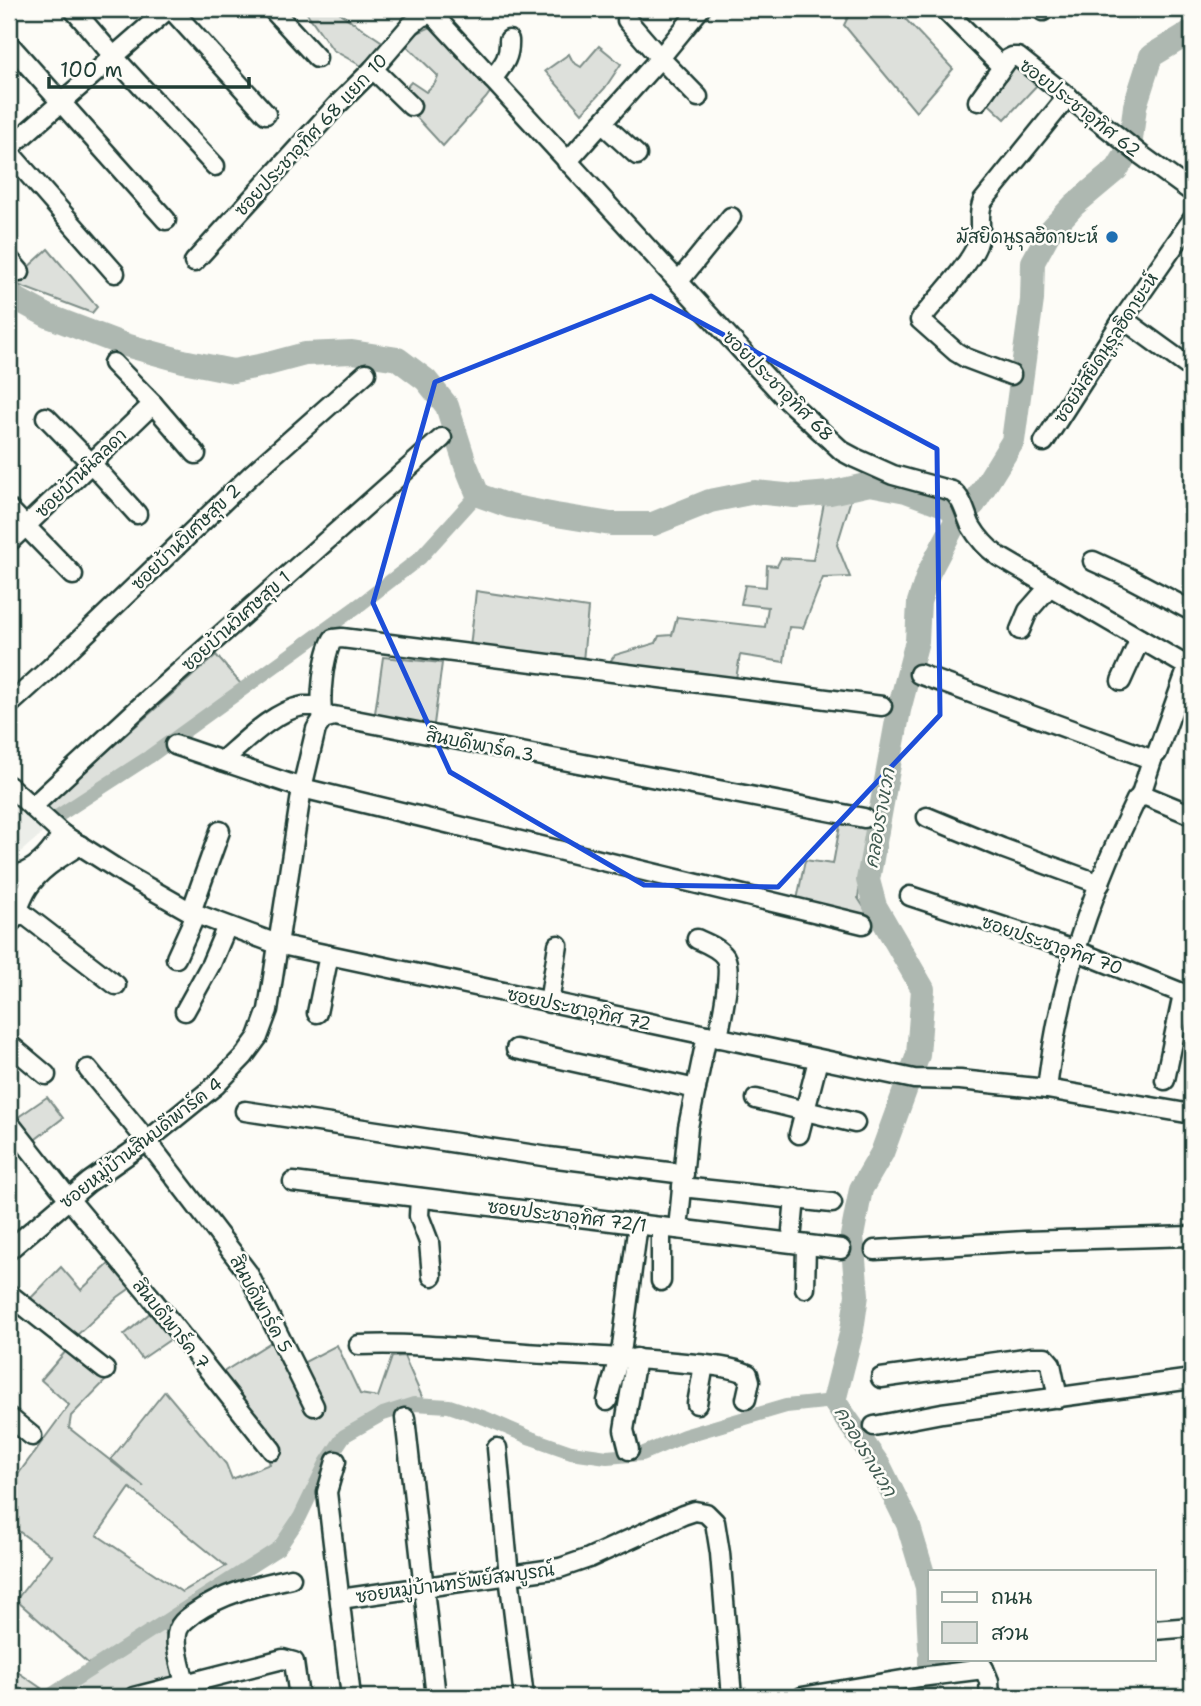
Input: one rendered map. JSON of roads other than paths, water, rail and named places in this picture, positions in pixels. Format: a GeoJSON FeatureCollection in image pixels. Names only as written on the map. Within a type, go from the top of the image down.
{"type":"FeatureCollection","features":[{"type":"Feature","properties":{"kind":"street"},"geometry":{"type":"LineString","coordinates":[[73,9],[215,166]]}},
{"type":"Feature","properties":{"kind":"street"},"geometry":{"type":"LineString","coordinates":[[115,273],[9,150],[169,9],[266,114]]}},
{"type":"Feature","properties":{"kind":"street"},"geometry":{"type":"LineString","coordinates":[[272,9],[317,58]]}},
{"type":"Feature","properties":{"kind":"street"},"geometry":{"type":"LineString","coordinates":[[567,162],[700,9]]}},
{"type":"Feature","properties":{"kind":"street"},"geometry":{"type":"LineString","coordinates":[[944,9],[997,62]]}},
{"type":"Feature","properties":{"kind":"street","name":"ซอยประชาอุทิศ 68 แยก 10"},"geometry":{"type":"LineString","coordinates":[[194,262],[411,25],[430,11]]}},
{"type":"Feature","properties":{"kind":"street","name":"ซอยประชาอุทิศ 68"},"geometry":{"type":"LineString","coordinates":[[430,11],[787,400],[842,451],[893,475],[952,491],[959,496],[972,526],[989,549],[1190,668]]}},
{"type":"Feature","properties":{"kind":"street"},"geometry":{"type":"LineString","coordinates":[[627,20],[698,97]]}},
{"type":"Feature","properties":{"kind":"street"},"geometry":{"type":"LineString","coordinates":[[492,79],[508,57],[509,40]]}},
{"type":"Feature","properties":{"kind":"street"},"geometry":{"type":"LineString","coordinates":[[9,44],[166,220]]}},
{"type":"Feature","properties":{"kind":"street","name":"ซอยประชาอุทิศ 62"},"geometry":{"type":"LineString","coordinates":[[978,101],[1008,59],[1018,57],[1121,140],[1192,192]]}},
{"type":"Feature","properties":{"kind":"street"},"geometry":{"type":"LineString","coordinates":[[373,69],[411,106]]}},
{"type":"Feature","properties":{"kind":"street"},"geometry":{"type":"LineString","coordinates":[[1011,375],[956,352],[920,320],[971,257],[982,229],[979,210],[983,201],[1068,96]]}},
{"type":"Feature","properties":{"kind":"street"},"geometry":{"type":"LineString","coordinates":[[602,123],[637,155]]}},
{"type":"Feature","properties":{"kind":"street"},"geometry":{"type":"LineString","coordinates":[[678,281],[731,217]]}},
{"type":"Feature","properties":{"kind":"street","name":"ซอยมัสยิดนูรุลฮิดายะห์"},"geometry":{"type":"LineString","coordinates":[[1044,442],[1123,319],[1192,219]]}},
{"type":"Feature","properties":{"kind":"street"},"geometry":{"type":"LineString","coordinates":[[1123,319],[1192,369]]}},
{"type":"Feature","properties":{"kind":"street"},"geometry":{"type":"LineString","coordinates":[[113,363],[196,454]]}},
{"type":"Feature","properties":{"kind":"street","name":"ซอยบ้านวิเศษสุข 2"},"geometry":{"type":"LineString","coordinates":[[9,705],[252,474],[366,373]]}},
{"type":"Feature","properties":{"kind":"street","name":"ซอยบ้านนิลลดา"},"geometry":{"type":"LineString","coordinates":[[9,542],[153,404]]}},
{"type":"Feature","properties":{"kind":"street"},"geometry":{"type":"LineString","coordinates":[[46,417],[137,514]]}},
{"type":"Feature","properties":{"kind":"street","name":"ซอยบ้านวิเศษสุข 1"},"geometry":{"type":"LineString","coordinates":[[32,807],[143,704],[442,438]]}},
{"type":"Feature","properties":{"kind":"street"},"geometry":{"type":"LineString","coordinates":[[9,509],[73,575]]}},
{"type":"Feature","properties":{"kind":"street"},"geometry":{"type":"LineString","coordinates":[[1093,561],[1192,611]]}},
{"type":"Feature","properties":{"kind":"street"},"geometry":{"type":"LineString","coordinates":[[1020,630],[1028,611],[1050,586]]}},
{"type":"Feature","properties":{"kind":"street"},"geometry":{"type":"LineString","coordinates":[[277,944],[302,788],[322,713],[327,648],[333,639],[883,706]]}},
{"type":"Feature","properties":{"kind":"street"},"geometry":{"type":"LineString","coordinates":[[1121,681],[1140,639]]}},
{"type":"Feature","properties":{"kind":"street"},"geometry":{"type":"LineString","coordinates":[[1047,1089],[1054,1040],[1077,951],[1100,884],[1136,800],[1140,797],[1153,757],[1157,753],[1190,668]]}},
{"type":"Feature","properties":{"kind":"street"},"geometry":{"type":"LineString","coordinates":[[919,674],[1148,758],[1153,757]]}},
{"type":"Feature","properties":{"kind":"street","name":"สินบดีพาร์ค 3"},"geometry":{"type":"LineString","coordinates":[[222,761],[278,716],[302,706],[334,716],[864,818]]}},
{"type":"Feature","properties":{"kind":"street"},"geometry":{"type":"LineString","coordinates":[[175,745],[302,788],[863,924]]}},
{"type":"Feature","properties":{"kind":"street","name":"ซอยประชาอุทิศ 72"},"geometry":{"type":"LineString","coordinates":[[9,786],[62,834],[128,876],[194,913],[277,944],[914,1079],[960,1080],[1047,1089],[1192,1114]]}},
{"type":"Feature","properties":{"kind":"street"},"geometry":{"type":"LineString","coordinates":[[1140,797],[1146,796],[1192,816]]}},
{"type":"Feature","properties":{"kind":"street"},"geometry":{"type":"LineString","coordinates":[[927,817],[1100,884]]}},
{"type":"Feature","properties":{"kind":"street"},"geometry":{"type":"LineString","coordinates":[[176,958],[194,913],[220,831]]}},
{"type":"Feature","properties":{"kind":"street"},"geometry":{"type":"LineString","coordinates":[[9,879],[27,871],[54,849],[62,834]]}},
{"type":"Feature","properties":{"kind":"street"},"geometry":{"type":"LineString","coordinates":[[80,845],[37,876],[14,910],[116,985]]}},
{"type":"Feature","properties":{"kind":"street","name":"ซอยประชาอุทิศ 70"},"geometry":{"type":"LineString","coordinates":[[910,896],[1077,951],[1188,995]]}},
{"type":"Feature","properties":{"kind":"street"},"geometry":{"type":"LineString","coordinates":[[185,1011],[211,964],[227,926]]}},
{"type":"Feature","properties":{"kind":"street"},"geometry":{"type":"LineString","coordinates":[[661,1281],[670,1228],[683,1180],[688,1127],[696,1089],[729,969],[725,957],[716,948],[697,939]]}},
{"type":"Feature","properties":{"kind":"street","name":"ซอยหมู่บ้านสินบดีพาร์ค 4"},"geometry":{"type":"LineString","coordinates":[[9,1250],[89,1182],[147,1141],[216,1085],[244,1056],[258,1037],[268,1010],[277,944]]}},
{"type":"Feature","properties":{"kind":"street"},"geometry":{"type":"LineString","coordinates":[[549,1003],[558,945]]}},
{"type":"Feature","properties":{"kind":"street"},"geometry":{"type":"LineString","coordinates":[[317,1013],[329,954]]}},
{"type":"Feature","properties":{"kind":"street"},"geometry":{"type":"LineString","coordinates":[[1165,1080],[1188,995]]}},
{"type":"Feature","properties":{"kind":"street"},"geometry":{"type":"LineString","coordinates":[[9,1044],[46,1074]]}},
{"type":"Feature","properties":{"kind":"street"},"geometry":{"type":"LineString","coordinates":[[516,1048],[696,1089]]}},
{"type":"Feature","properties":{"kind":"street"},"geometry":{"type":"LineString","coordinates":[[799,1134],[818,1060]]}},
{"type":"Feature","properties":{"kind":"street","name":"สินบดีพาร์ค 5"},"geometry":{"type":"LineString","coordinates":[[88,1069],[248,1273],[314,1406]]}},
{"type":"Feature","properties":{"kind":"street"},"geometry":{"type":"LineString","coordinates":[[756,1099],[855,1124]]}},
{"type":"Feature","properties":{"kind":"street"},"geometry":{"type":"LineString","coordinates":[[246,1111],[832,1203]]}},
{"type":"Feature","properties":{"kind":"street","name":"สินบดีพาร์ค 7"},"geometry":{"type":"LineString","coordinates":[[10,1124],[272,1450]]}},
{"type":"Feature","properties":{"kind":"street","name":"ซอยประชาอุทิศ 72/1"},"geometry":{"type":"LineString","coordinates":[[293,1182],[841,1249]]}},
{"type":"Feature","properties":{"kind":"street"},"geometry":{"type":"LineString","coordinates":[[419,1198],[419,1216],[429,1242],[432,1276]]}},
{"type":"Feature","properties":{"kind":"street"},"geometry":{"type":"LineString","coordinates":[[792,1230],[795,1198]]}},
{"type":"Feature","properties":{"kind":"street"},"geometry":{"type":"LineString","coordinates":[[629,1450],[624,1430],[628,1357],[622,1346],[638,1224]]}},
{"type":"Feature","properties":{"kind":"street"},"geometry":{"type":"LineString","coordinates":[[875,1250],[1013,1241],[1192,1236]]}},
{"type":"Feature","properties":{"kind":"street"},"geometry":{"type":"LineString","coordinates":[[805,1288],[806,1245]]}},
{"type":"Feature","properties":{"kind":"street"},"geometry":{"type":"LineString","coordinates":[[9,1294],[105,1370]]}},
{"type":"Feature","properties":{"kind":"street"},"geometry":{"type":"LineString","coordinates":[[359,1345],[400,1343],[628,1357],[704,1365],[748,1374],[750,1381],[746,1399]]}},
{"type":"Feature","properties":{"kind":"street"},"geometry":{"type":"LineString","coordinates":[[607,1401],[628,1357]]}},
{"type":"Feature","properties":{"kind":"street"},"geometry":{"type":"LineString","coordinates":[[881,1377],[1045,1357],[1051,1364],[1058,1398]]}},
{"type":"Feature","properties":{"kind":"street"},"geometry":{"type":"LineString","coordinates":[[697,1404],[704,1365]]}},
{"type":"Feature","properties":{"kind":"street"},"geometry":{"type":"LineString","coordinates":[[874,1426],[942,1413],[1192,1379]]}},
{"type":"Feature","properties":{"kind":"street"},"geometry":{"type":"LineString","coordinates":[[9,1417],[32,1436]]}},
{"type":"Feature","properties":{"kind":"street"},"geometry":{"type":"LineString","coordinates":[[405,1418],[436,1697]]}},
{"type":"Feature","properties":{"kind":"street"},"geometry":{"type":"LineString","coordinates":[[497,1448],[524,1697]]}},
{"type":"Feature","properties":{"kind":"street"},"geometry":{"type":"LineString","coordinates":[[336,1461],[327,1492],[351,1697]]}},
{"type":"Feature","properties":{"kind":"street","name":"ซอยหมู่บ้านทรัพย์สมบูรณ์"},"geometry":{"type":"LineString","coordinates":[[340,1599],[560,1569],[683,1514],[695,1511],[706,1513],[715,1522],[720,1553],[732,1697]]}},
{"type":"Feature","properties":{"kind":"street"},"geometry":{"type":"LineString","coordinates":[[186,1684],[176,1642],[177,1631],[183,1622],[225,1595],[290,1578]]}},
{"type":"Feature","properties":{"kind":"street"},"geometry":{"type":"LineString","coordinates":[[1156,1630],[1192,1627]]}},
{"type":"Feature","properties":{"kind":"street"},"geometry":{"type":"LineString","coordinates":[[134,1697],[284,1660],[294,1662],[299,1697]]}},
{"type":"Feature","properties":{"kind":"street"},"geometry":{"type":"LineString","coordinates":[[802,1697],[942,1674],[981,1664],[989,1681],[990,1697]]}},
{"type":"Feature","properties":{"kind":"waterway","name":"คลองรางเวก"},"geometry":{"type":"LineString","coordinates":[[928,1607],[927,1587],[908,1524],[880,1467],[834,1401],[852,1330],[857,1295],[852,1236],[861,1189],[882,1153],[918,1055],[923,989],[875,906],[868,880],[899,710],[917,641],[919,602],[929,572],[958,517],[974,504],[1013,441],[1032,300],[1033,262],[1050,231],[1074,205],[1117,169],[1130,148],[1135,106],[1151,56],[1192,33]]}},
{"type":"Feature","properties":{"kind":"waterway"},"geometry":{"type":"LineString","coordinates":[[9,295],[48,316],[122,344],[183,361],[233,371],[305,354],[352,352],[398,359],[426,380],[447,406],[478,495],[509,506],[611,524],[653,524],[710,501],[755,492],[795,496],[830,493],[870,484],[906,491],[949,507],[958,517]]}},
{"type":"Feature","properties":{"kind":"waterway"},"geometry":{"type":"LineString","coordinates":[[58,816],[149,757],[362,603],[420,558],[478,494]]}},
{"type":"Feature","properties":{"kind":"waterway"},"geometry":{"type":"LineString","coordinates":[[48,1697],[279,1548],[300,1517],[326,1463],[344,1436],[383,1414],[414,1404],[449,1406],[571,1452],[607,1457],[642,1454],[684,1436],[786,1406],[834,1401]]}},
{"type":"Feature","properties":{"kind":"waterway","name":"คลองรางเวก"},"geometry":{"type":"LineString","coordinates":[[930,1660],[930,1697]]}},
{"type":"Feature","properties":{"kind":"place","name":"มัสยิดนูรุลฮิดายะห์"},"geometry":{"type":"Point","coordinates":[1112,237]}}]}
